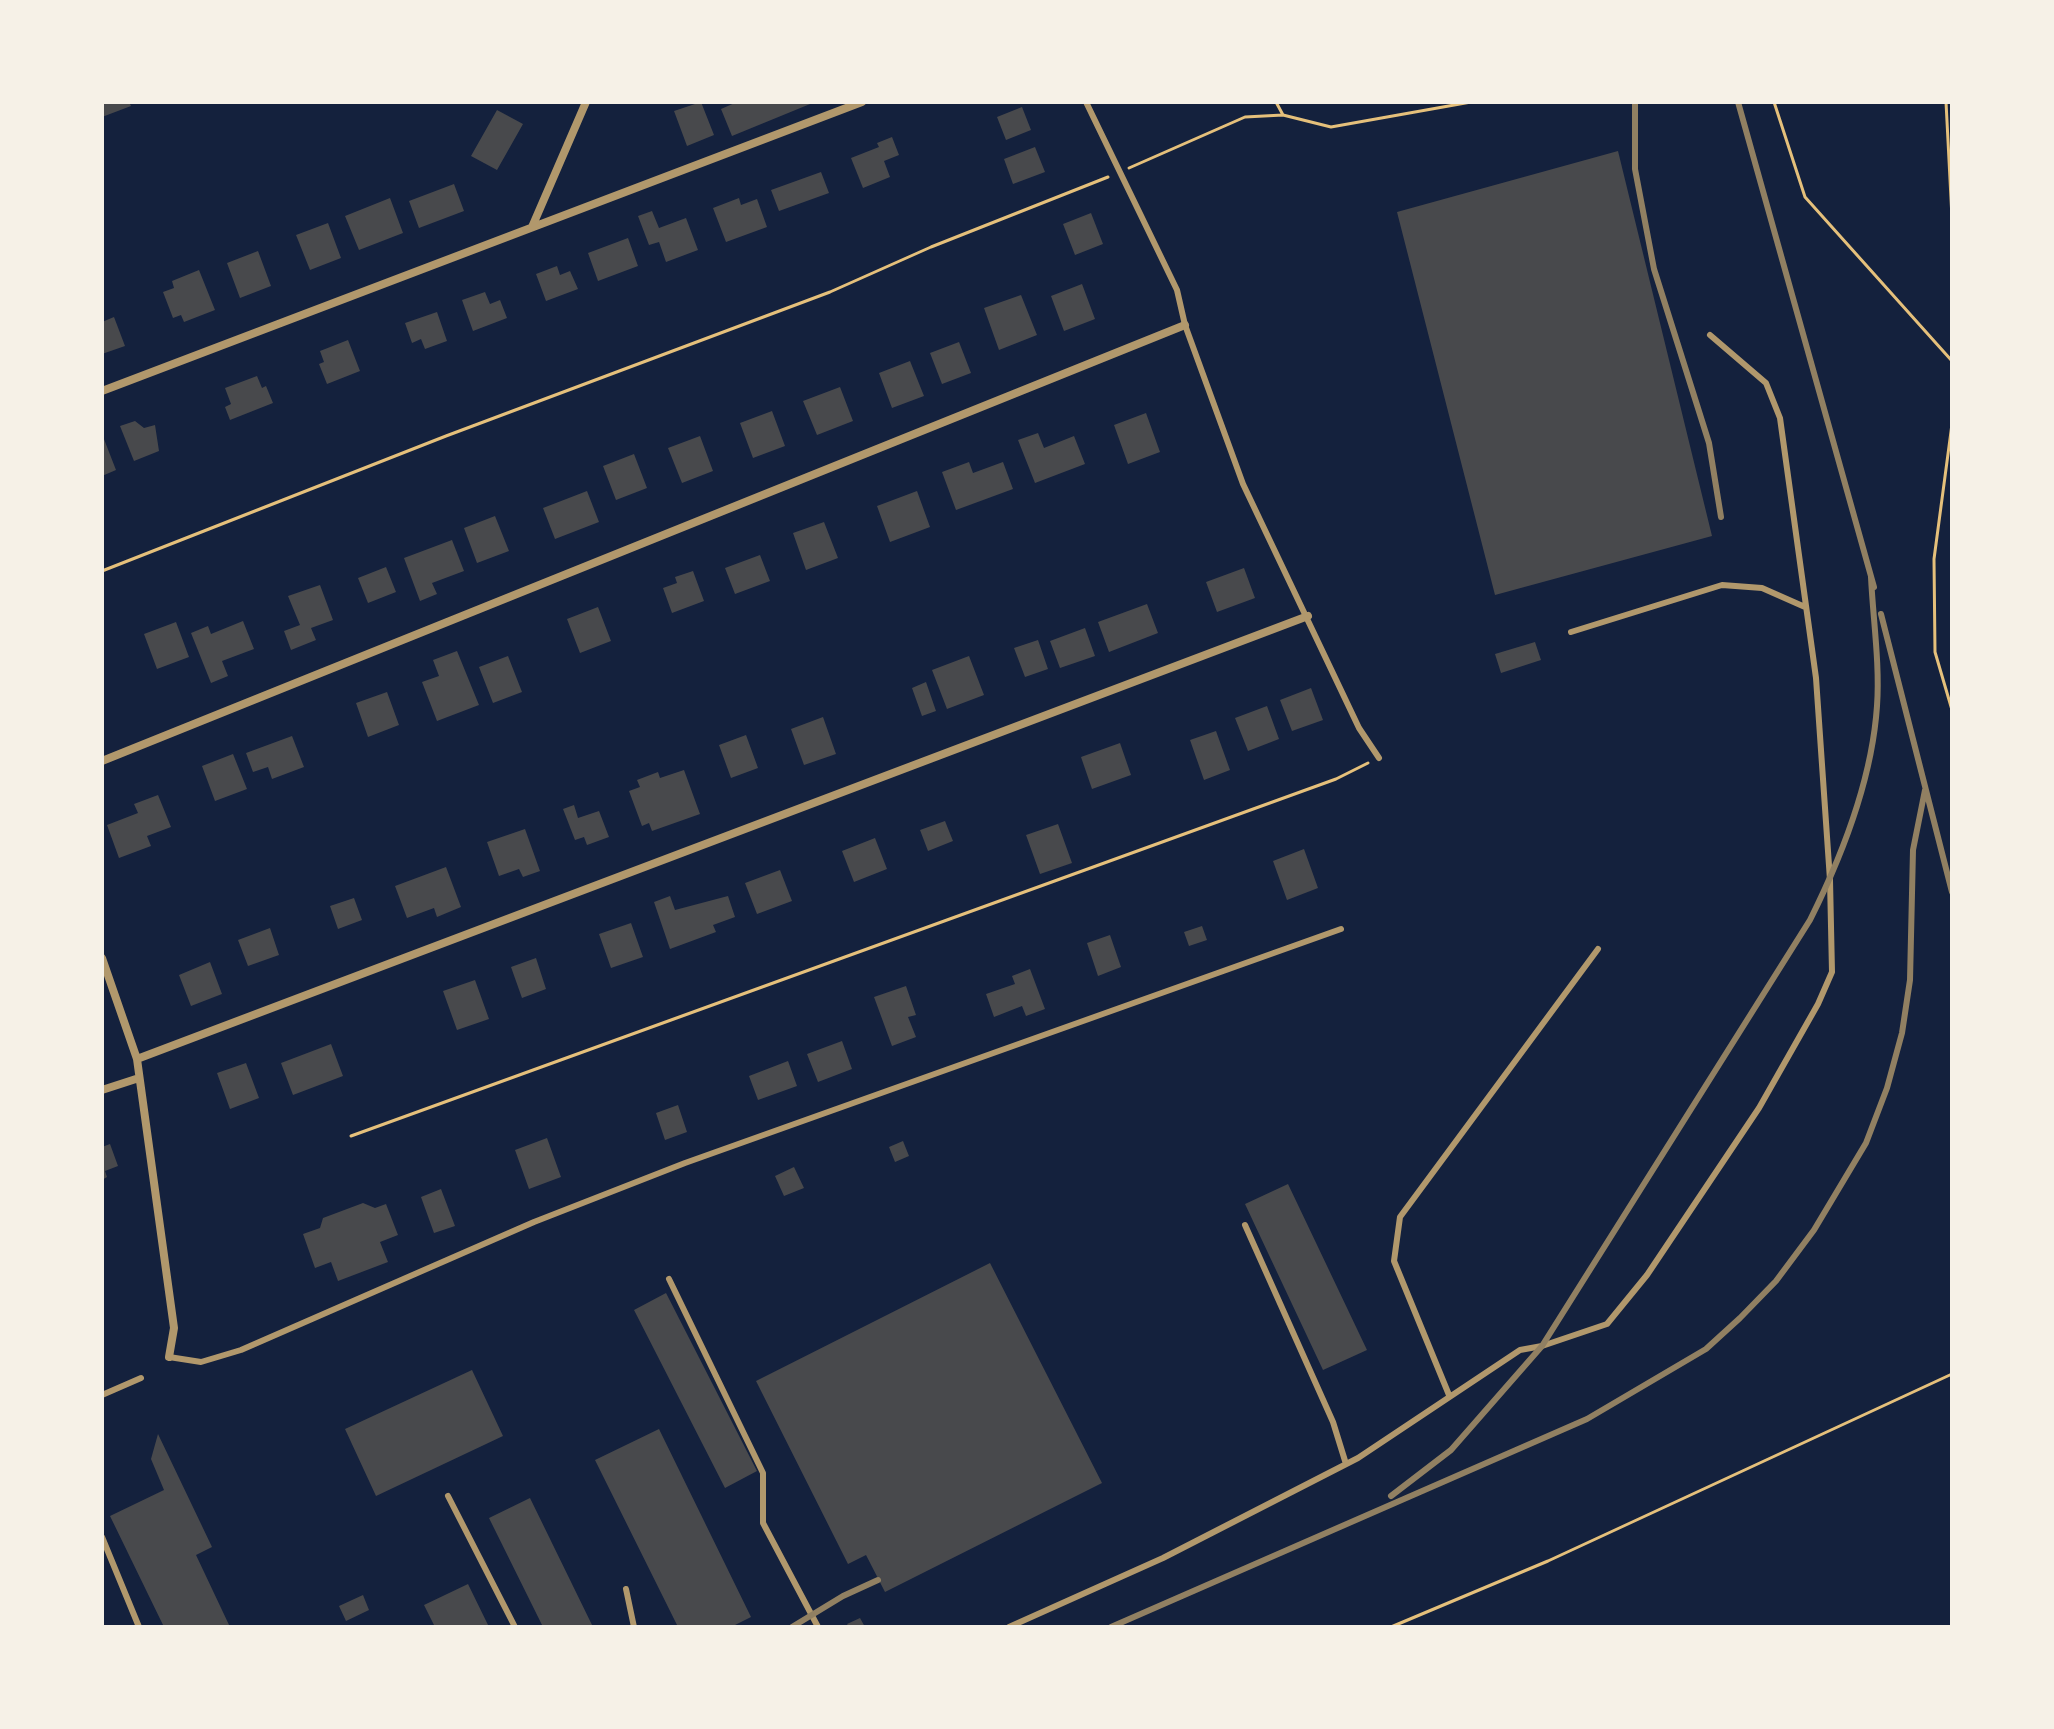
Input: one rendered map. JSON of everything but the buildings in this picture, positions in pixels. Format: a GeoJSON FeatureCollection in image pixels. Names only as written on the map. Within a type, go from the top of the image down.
{"type":"FeatureCollection","features":[{"type":"Feature","properties":{"kind":"street"},"geometry":{"type":"LineString","coordinates":[[532,227],[586,102]]}},
{"type":"Feature","properties":{"kind":"street"},"geometry":{"type":"LineString","coordinates":[[102,391],[862,102]]}},
{"type":"Feature","properties":{"kind":"street"},"geometry":{"type":"LineString","coordinates":[[102,761],[1185,325]]}},
{"type":"Feature","properties":{"kind":"street"},"geometry":{"type":"LineString","coordinates":[[137,1059],[1308,616]]}},
{"type":"Feature","properties":{"kind":"street"},"geometry":{"type":"LineString","coordinates":[[102,958],[137,1059],[174,1328],[169,1357]]}},
{"type":"Feature","properties":{"kind":"street"},"geometry":{"type":"LineString","coordinates":[[102,1090],[139,1078]]}},
{"type":"Feature","properties":{"kind":"lane"},"geometry":{"type":"LineString","coordinates":[[1086,102],[1177,290],[1185,325],[1243,484],[1359,728],[1379,758]]}},
{"type":"Feature","properties":{"kind":"lane"},"geometry":{"type":"LineString","coordinates":[[1009,1627],[1163,1558],[1346,1464],[1520,1350],[1542,1346],[1607,1324],[1647,1275],[1759,1108],[1818,1004],[1832,972],[1830,880],[1816,678],[1780,418],[1766,383],[1710,335]]}},
{"type":"Feature","properties":{"kind":"lane"},"geometry":{"type":"LineString","coordinates":[[1571,632],[1722,585],[1762,588],[1805,607]]}},
{"type":"Feature","properties":{"kind":"lane"},"geometry":{"type":"LineString","coordinates":[[169,1357],[201,1362],[241,1350],[534,1222],[685,1163],[1341,929]]}},
{"type":"Feature","properties":{"kind":"lane"},"geometry":{"type":"LineString","coordinates":[[1449,1395],[1394,1261],[1400,1217],[1598,949]]}},
{"type":"Feature","properties":{"kind":"lane"},"geometry":{"type":"LineString","coordinates":[[1245,1225],[1333,1422],[1346,1464]]}},
{"type":"Feature","properties":{"kind":"lane"},"geometry":{"type":"LineString","coordinates":[[669,1279],[763,1473],[763,1523],[818,1627]]}},
{"type":"Feature","properties":{"kind":"lane"},"geometry":{"type":"LineString","coordinates":[[102,1395],[141,1378]]}},
{"type":"Feature","properties":{"kind":"lane"},"geometry":{"type":"LineString","coordinates":[[448,1496],[515,1627]]}},
{"type":"Feature","properties":{"kind":"lane"},"geometry":{"type":"LineString","coordinates":[[102,1537],[139,1627]]}},
{"type":"Feature","properties":{"kind":"lane"},"geometry":{"type":"LineString","coordinates":[[626,1589],[634,1627]]}},
{"type":"Feature","properties":{"kind":"path"},"geometry":{"type":"LineString","coordinates":[[1276,102],[1283,115]]}},
{"type":"Feature","properties":{"kind":"path"},"geometry":{"type":"LineString","coordinates":[[102,571],[446,436],[830,292],[1245,117],[1283,115],[1331,127],[1471,102]]}},
{"type":"Feature","properties":{"kind":"path"},"geometry":{"type":"LineString","coordinates":[[1774,102],[1805,197],[1952,361]]}},
{"type":"Feature","properties":{"kind":"path"},"geometry":{"type":"LineString","coordinates":[[1946,102],[1952,218]]}},
{"type":"Feature","properties":{"kind":"path"},"geometry":{"type":"LineString","coordinates":[[1952,424],[1934,559],[1935,652],[1952,710]]}},
{"type":"Feature","properties":{"kind":"path"},"geometry":{"type":"LineString","coordinates":[[351,1136],[1336,779],[1379,758]]}},
{"type":"Feature","properties":{"kind":"path"},"geometry":{"type":"LineString","coordinates":[[1391,1627],[1548,1561],[1952,1374]]}},
{"type":"Feature","properties":{"kind":"railway"},"geometry":{"type":"LineString","coordinates":[[1635,102],[1635,169],[1654,269],[1709,443],[1721,517]]}},
{"type":"Feature","properties":{"kind":"railway"},"geometry":{"type":"LineString","coordinates":[[1738,102],[1874,587]]}},
{"type":"Feature","properties":{"kind":"railway"},"geometry":{"type":"LineString","coordinates":[[1391,1496],[1451,1450],[1542,1346],[1810,920],[1854,816],[1874,734],[1878,674],[1871,577]]}},
{"type":"Feature","properties":{"kind":"railway"},"geometry":{"type":"LineString","coordinates":[[1881,614],[1952,892]]}},
{"type":"Feature","properties":{"kind":"railway"},"geometry":{"type":"LineString","coordinates":[[1111,1627],[1587,1419],[1706,1349],[1776,1281],[1814,1230],[1866,1143],[1887,1088],[1902,1033],[1910,980],[1913,850],[1925,790]]}},
{"type":"Feature","properties":{"kind":"railway"},"geometry":{"type":"LineString","coordinates":[[792,1627],[843,1596],[878,1580]]}}]}
